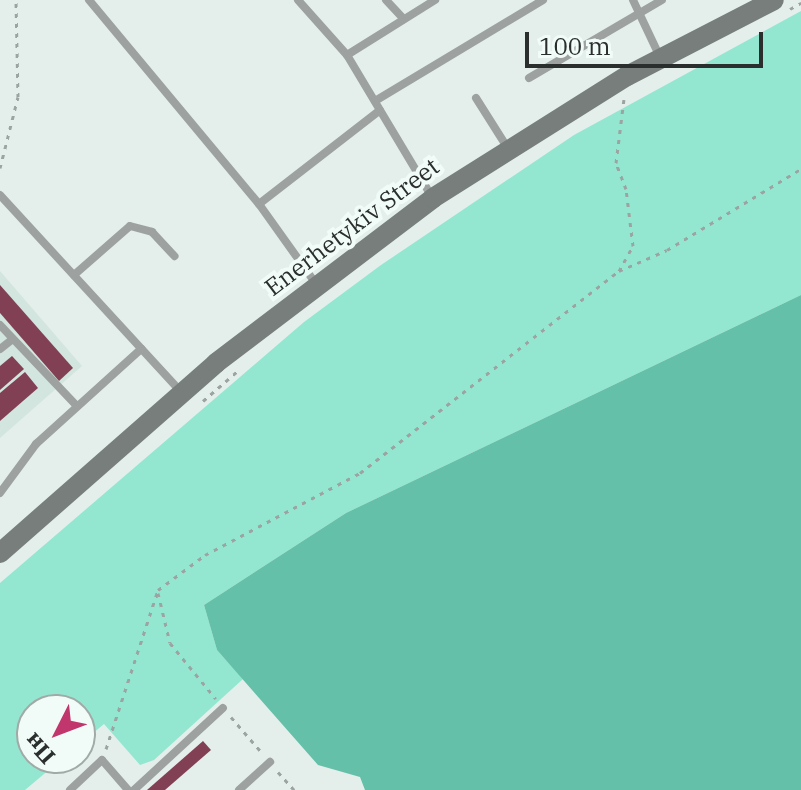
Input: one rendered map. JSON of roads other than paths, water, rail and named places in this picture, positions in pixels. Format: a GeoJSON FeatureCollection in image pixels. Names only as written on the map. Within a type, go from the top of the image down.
{"type":"FeatureCollection","features":[{"type":"Feature","properties":{"kind":"main road","name":"Enerhetykiv Street"},"geometry":{"type":"LineString","coordinates":[[0,553],[191,399],[316,284],[433,198],[507,147],[661,58],[774,0]]}},
{"type":"Feature","properties":{"kind":"lane"},"geometry":{"type":"LineString","coordinates":[[89,0],[259,204],[316,284]]}},
{"type":"Feature","properties":{"kind":"lane"},"geometry":{"type":"LineString","coordinates":[[298,0],[347,55],[433,198]]}},
{"type":"Feature","properties":{"kind":"lane"},"geometry":{"type":"LineString","coordinates":[[386,0],[404,19]]}},
{"type":"Feature","properties":{"kind":"lane"},"geometry":{"type":"LineString","coordinates":[[347,55],[435,0]]}},
{"type":"Feature","properties":{"kind":"lane"},"geometry":{"type":"LineString","coordinates":[[259,204],[378,105],[543,0]]}},
{"type":"Feature","properties":{"kind":"lane"},"geometry":{"type":"LineString","coordinates":[[633,0],[661,58]]}},
{"type":"Feature","properties":{"kind":"lane"},"geometry":{"type":"LineString","coordinates":[[529,78],[662,0]]}},
{"type":"Feature","properties":{"kind":"lane"},"geometry":{"type":"LineString","coordinates":[[476,98],[507,147]]}},
{"type":"Feature","properties":{"kind":"lane"},"geometry":{"type":"LineString","coordinates":[[0,195],[191,399]]}},
{"type":"Feature","properties":{"kind":"lane"},"geometry":{"type":"LineString","coordinates":[[74,275],[130,226],[152,232],[174,256]]}},
{"type":"Feature","properties":{"kind":"lane"},"geometry":{"type":"LineString","coordinates":[[0,325],[77,406]]}},
{"type":"Feature","properties":{"kind":"lane"},"geometry":{"type":"LineString","coordinates":[[0,349],[13,339]]}},
{"type":"Feature","properties":{"kind":"lane"},"geometry":{"type":"LineString","coordinates":[[0,493],[36,444],[141,349]]}},
{"type":"Feature","properties":{"kind":"lane"},"geometry":{"type":"LineString","coordinates":[[134,790],[223,708]]}},
{"type":"Feature","properties":{"kind":"lane"},"geometry":{"type":"LineString","coordinates":[[70,790],[102,760],[128,790]]}},
{"type":"Feature","properties":{"kind":"lane"},"geometry":{"type":"LineString","coordinates":[[239,790],[270,762]]}}]}
